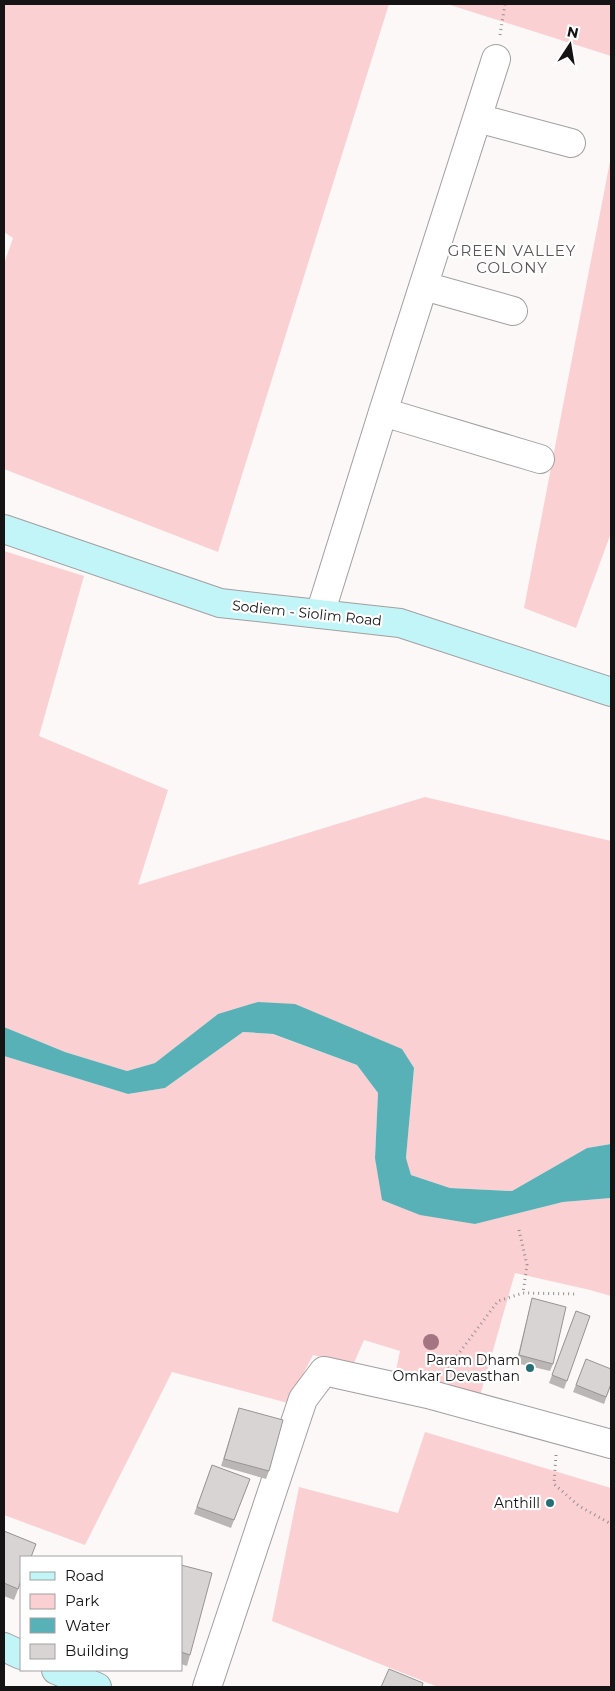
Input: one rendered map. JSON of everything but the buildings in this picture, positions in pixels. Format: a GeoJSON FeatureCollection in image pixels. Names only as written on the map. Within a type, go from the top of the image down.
{"type":"FeatureCollection","features":[{"type":"Feature","properties":{"kind":"main road","name":"Sodiem - Siolim Road"},"geometry":{"type":"LineString","coordinates":[[4,529],[220,604],[400,622],[611,692]]}},
{"type":"Feature","properties":{"kind":"main road"},"geometry":{"type":"LineString","coordinates":[[4,1647],[20,1655]]}},
{"type":"Feature","properties":{"kind":"main road"},"geometry":{"type":"LineString","coordinates":[[58,1671],[97,1687]]}},
{"type":"Feature","properties":{"kind":"street"},"geometry":{"type":"LineString","coordinates":[[320,614],[382,412],[496,59]]}},
{"type":"Feature","properties":{"kind":"street"},"geometry":{"type":"LineString","coordinates":[[477,118],[571,143]]}},
{"type":"Feature","properties":{"kind":"street"},"geometry":{"type":"LineString","coordinates":[[424,286],[513,310]]}},
{"type":"Feature","properties":{"kind":"street"},"geometry":{"type":"LineString","coordinates":[[382,412],[540,459]]}},
{"type":"Feature","properties":{"kind":"street"},"geometry":{"type":"LineString","coordinates":[[207,1687],[303,1399],[324,1371],[428,1394],[611,1444]]}},
{"type":"Feature","properties":{"kind":"path"},"geometry":{"type":"LineString","coordinates":[[519,1230],[527,1265],[523,1293]]}},
{"type":"Feature","properties":{"kind":"path"},"geometry":{"type":"LineString","coordinates":[[428,1394],[498,1301],[523,1293],[577,1294]]}},
{"type":"Feature","properties":{"kind":"path"},"geometry":{"type":"LineString","coordinates":[[558,1430],[554,1484],[579,1506],[611,1524]]}},
{"type":"Feature","properties":{"kind":"green space"},"geometry":{"type":"Polygon","coordinates":[[[4,4],[389,4],[218,552],[4,469],[4,264],[13,238],[4,232],[4,4]]]}},
{"type":"Feature","properties":{"kind":"green space"},"geometry":{"type":"Polygon","coordinates":[[[447,4],[611,4],[611,56],[447,4]]]}},
{"type":"Feature","properties":{"kind":"green space"},"geometry":{"type":"Polygon","coordinates":[[[611,156],[611,533],[576,628],[524,608],[611,156]]]}},
{"type":"Feature","properties":{"kind":"green space"},"geometry":{"type":"Polygon","coordinates":[[[4,551],[84,576],[39,736],[168,790],[138,885],[425,797],[611,841],[611,1144],[587,1148],[512,1191],[450,1188],[411,1175],[406,1158],[414,1068],[218,1014],[155,1063],[127,1071],[65,1052],[4,1027],[4,551]]]}},
{"type":"Feature","properties":{"kind":"green space"},"geometry":{"type":"Polygon","coordinates":[[[243,1032],[272,1034],[357,1065],[378,1093],[375,1158],[475,1224],[563,1202],[611,1198],[611,1296],[515,1273],[480,1396],[395,1375],[400,1351],[364,1340],[353,1365],[313,1355],[288,1403],[172,1372],[85,1545],[4,1515],[4,1056],[128,1094],[165,1088],[243,1032]]]}},
{"type":"Feature","properties":{"kind":"green space"},"geometry":{"type":"Polygon","coordinates":[[[425,1432],[611,1488],[611,1687],[438,1687],[272,1621],[299,1487],[398,1513],[425,1432]]]}},
{"type":"Feature","properties":{"kind":"water"},"geometry":{"type":"Polygon","coordinates":[[[258,1002],[295,1004],[402,1049],[414,1068],[406,1158],[411,1175],[450,1188],[512,1191],[587,1148],[611,1144],[611,1198],[563,1202],[475,1224],[420,1215],[382,1200],[375,1158],[378,1093],[357,1065],[273,1034],[243,1032],[165,1088],[128,1094],[4,1056],[4,1027],[65,1052],[127,1071],[155,1063],[218,1014],[258,1002]]]}},
{"type":"Feature","properties":{"kind":"place","name":"Param Dham Omkar Devasthan"},"geometry":{"type":"Point","coordinates":[530,1368]}},
{"type":"Feature","properties":{"kind":"place","name":"Anthill"},"geometry":{"type":"Point","coordinates":[550,1503]}},
{"type":"Feature","properties":{"kind":"district","name":"GREEN VALLEY COLONY"},"geometry":{"type":"Point","coordinates":[512,260]}}]}
